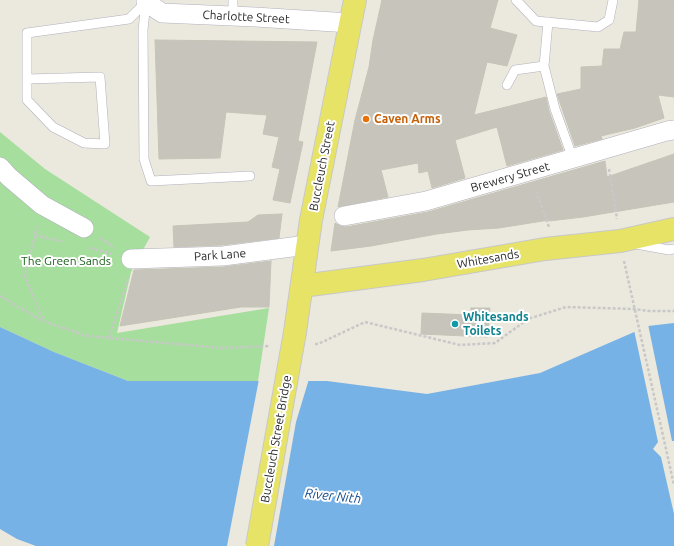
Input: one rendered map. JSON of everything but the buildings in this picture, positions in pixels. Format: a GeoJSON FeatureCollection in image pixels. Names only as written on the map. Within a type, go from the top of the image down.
{"type":"FeatureCollection","features":[{"type":"Feature","properties":{"kind":"main road","name":"Buccleuch Street"},"geometry":{"type":"LineString","coordinates":[[295,332],[311,220],[355,0]]}},
{"type":"Feature","properties":{"kind":"main road","name":"Whitesands"},"geometry":{"type":"LineString","coordinates":[[302,286],[424,270],[557,247],[620,241],[674,230]]}},
{"type":"Feature","properties":{"kind":"main road","name":"Buccleuch Street Bridge"},"geometry":{"type":"LineString","coordinates":[[257,546],[295,332]]}},
{"type":"Feature","properties":{"kind":"street","name":"Charlotte Street"},"geometry":{"type":"LineString","coordinates":[[146,1],[162,13],[255,8],[350,23]]}},
{"type":"Feature","properties":{"kind":"street","name":"Brewery Street"},"geometry":{"type":"LineString","coordinates":[[344,216],[426,201],[674,130]]}},
{"type":"Feature","properties":{"kind":"street"},"geometry":{"type":"LineString","coordinates":[[0,167],[9,177],[42,205],[84,228]]}},
{"type":"Feature","properties":{"kind":"street","name":"Park Lane"},"geometry":{"type":"LineString","coordinates":[[133,259],[223,256],[307,245]]}},
{"type":"Feature","properties":{"kind":"lane"},"geometry":{"type":"LineString","coordinates":[[516,0],[536,21],[598,28],[609,20],[613,0]]}},
{"type":"Feature","properties":{"kind":"lane"},"geometry":{"type":"LineString","coordinates":[[27,79],[100,78],[105,144],[84,143],[53,127],[27,100],[27,79],[27,34],[129,19],[146,1]]}},
{"type":"Feature","properties":{"kind":"lane"},"geometry":{"type":"LineString","coordinates":[[146,1],[143,30],[144,159],[151,181],[250,176]]}},
{"type":"Feature","properties":{"kind":"lane"},"geometry":{"type":"LineString","coordinates":[[548,22],[544,66],[555,109],[573,159]]}},
{"type":"Feature","properties":{"kind":"lane"},"geometry":{"type":"LineString","coordinates":[[507,85],[515,70],[544,66]]}},
{"type":"Feature","properties":{"kind":"lane"},"geometry":{"type":"LineString","coordinates":[[620,241],[669,250],[674,249]]}},
{"type":"Feature","properties":{"kind":"path"},"geometry":{"type":"LineString","coordinates":[[528,172],[557,247]]}},
{"type":"Feature","properties":{"kind":"path"},"geometry":{"type":"LineString","coordinates":[[42,205],[25,276],[43,321]]}},
{"type":"Feature","properties":{"kind":"path"},"geometry":{"type":"LineString","coordinates":[[84,228],[133,259],[109,338]]}},
{"type":"Feature","properties":{"kind":"path"},"geometry":{"type":"LineString","coordinates":[[0,296],[43,321],[87,336],[221,348],[245,346]]}},
{"type":"Feature","properties":{"kind":"path"},"geometry":{"type":"LineString","coordinates":[[318,344],[365,322],[460,345],[495,343],[528,319],[566,307],[674,311]]}},
{"type":"Feature","properties":{"kind":"path"},"geometry":{"type":"LineString","coordinates":[[634,309],[674,485]]}},
{"type":"Feature","properties":{"kind":"green space","name":"The Green Sands"},"geometry":{"type":"Polygon","coordinates":[[[0,132],[45,169],[150,237],[131,272],[117,333],[269,308],[258,381],[128,381],[54,352],[0,327],[0,132]]]}},
{"type":"Feature","properties":{"kind":"water","name":"River Nith"},"geometry":{"type":"Polygon","coordinates":[[[674,323],[674,546],[36,546],[17,539],[0,529],[0,327],[54,352],[128,381],[327,381],[427,394],[540,373],[648,326],[674,323]]]}},
{"type":"Feature","properties":{"kind":"pier"},"geometry":{"type":"Polygon","coordinates":[[[648,324],[672,441],[674,441],[674,514],[661,457],[653,449],[658,442],[634,330],[648,324]]]}},
{"type":"Feature","properties":{"kind":"pier"},"geometry":{"type":"Polygon","coordinates":[[[259,379],[309,379],[296,422],[274,546],[227,546],[259,379]]]}},
{"type":"Feature","properties":{"kind":"place","name":"Caven Arms"},"geometry":{"type":"Point","coordinates":[366,119]}},
{"type":"Feature","properties":{"kind":"place","name":"Whitesands Toilets"},"geometry":{"type":"Point","coordinates":[455,324]}}]}
